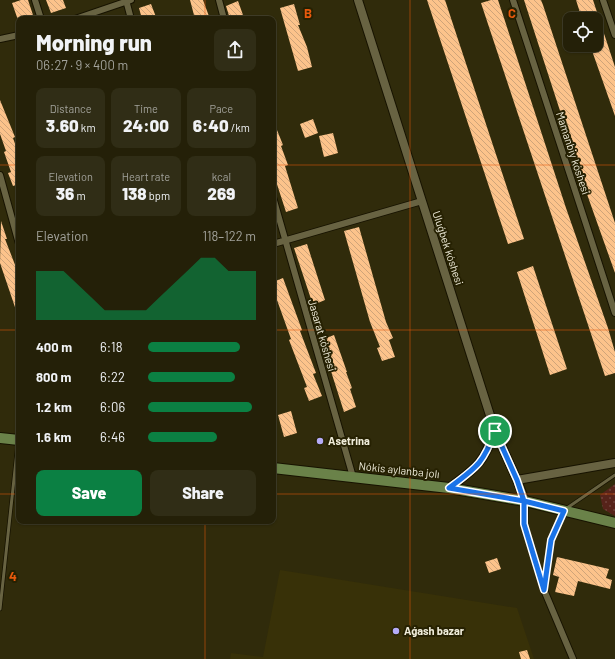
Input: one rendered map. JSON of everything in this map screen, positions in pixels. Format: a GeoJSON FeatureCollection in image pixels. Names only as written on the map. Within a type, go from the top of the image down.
{"type":"FeatureCollection","features":[{"type":"Feature","properties":{"kind":"main road"},"geometry":{"type":"LineString","coordinates":[[0,438],[16,440]]}},
{"type":"Feature","properties":{"kind":"main road","name":"Nókis aylanba jolı"},"geometry":{"type":"LineString","coordinates":[[276,468],[449,488],[524,501],[615,523]]}},
{"type":"Feature","properties":{"kind":"street"},"geometry":{"type":"LineString","coordinates":[[35,0],[40,16]]}},
{"type":"Feature","properties":{"kind":"street"},"geometry":{"type":"LineString","coordinates":[[219,0],[223,16]]}},
{"type":"Feature","properties":{"kind":"street","name":"Uluǵbek kóshesi"},"geometry":{"type":"LineString","coordinates":[[358,0],[495,431],[517,480],[524,501]]}},
{"type":"Feature","properties":{"kind":"street","name":"Mamanbiy kóshesi"},"geometry":{"type":"LineString","coordinates":[[513,0],[615,313]]}},
{"type":"Feature","properties":{"kind":"street"},"geometry":{"type":"LineString","coordinates":[[603,0],[615,35]]}},
{"type":"Feature","properties":{"kind":"street"},"geometry":{"type":"LineString","coordinates":[[84,16],[127,1],[130,16]]}},
{"type":"Feature","properties":{"kind":"street"},"geometry":{"type":"LineString","coordinates":[[0,39],[16,36]]}},
{"type":"Feature","properties":{"kind":"street"},"geometry":{"type":"LineString","coordinates":[[0,175],[16,233]]}},
{"type":"Feature","properties":{"kind":"street"},"geometry":{"type":"LineString","coordinates":[[276,243],[422,201]]}},
{"type":"Feature","properties":{"kind":"street","name":"Jasarat kóshesi"},"geometry":{"type":"LineString","coordinates":[[276,208],[353,477]]}},
{"type":"Feature","properties":{"kind":"street"},"geometry":{"type":"LineString","coordinates":[[449,488],[480,464],[488,451],[495,431]]}},
{"type":"Feature","properties":{"kind":"street"},"geometry":{"type":"LineString","coordinates":[[517,480],[615,463]]}},
{"type":"Feature","properties":{"kind":"street"},"geometry":{"type":"LineString","coordinates":[[524,501],[524,524],[544,590],[573,659]]}},
{"type":"Feature","properties":{"kind":"lane"},"geometry":{"type":"LineString","coordinates":[[0,609],[16,467]]}},
{"type":"Feature","properties":{"kind":"lane"},"geometry":{"type":"LineString","coordinates":[[544,590],[551,540],[564,511],[615,475]]}},
{"type":"Feature","properties":{"kind":"shaded area"},"geometry":{"type":"Polygon","coordinates":[[[615,484],[615,516],[603,509],[600,495],[615,484]]]}},
{"type":"Feature","properties":{"kind":"shaded area","name":"Aǵash bazar"},"geometry":{"type":"Polygon","coordinates":[[[280,570],[517,608],[534,659],[230,659],[231,653],[263,657],[280,570]]]}},
{"type":"Feature","properties":{"kind":"building"},"geometry":{"type":"Polygon","coordinates":[[[21,0],[28,0],[33,15],[17,16],[12,3],[21,0]]]}},
{"type":"Feature","properties":{"kind":"building"},"geometry":{"type":"Polygon","coordinates":[[[46,0],[63,0],[66,8],[51,13],[46,0]]]}},
{"type":"Feature","properties":{"kind":"building"},"geometry":{"type":"Polygon","coordinates":[[[190,0],[203,0],[209,16],[194,16],[190,0]]]}},
{"type":"Feature","properties":{"kind":"building"},"geometry":{"type":"Polygon","coordinates":[[[427,0],[445,0],[524,239],[508,244],[427,0]]]}},
{"type":"Feature","properties":{"kind":"building"},"geometry":{"type":"Polygon","coordinates":[[[491,0],[498,0],[566,208],[608,328],[615,352],[615,373],[605,376],[481,3],[491,0]]]}},
{"type":"Feature","properties":{"kind":"building"},"geometry":{"type":"Polygon","coordinates":[[[524,0],[541,0],[543,5],[615,223],[615,273],[588,197],[524,0]]]}},
{"type":"Feature","properties":{"kind":"building"},"geometry":{"type":"Polygon","coordinates":[[[576,0],[593,0],[597,12],[580,12],[576,0]]]}},
{"type":"Feature","properties":{"kind":"building"},"geometry":{"type":"Polygon","coordinates":[[[238,1],[243,15],[229,16],[226,6],[238,1]]]}},
{"type":"Feature","properties":{"kind":"building"},"geometry":{"type":"Polygon","coordinates":[[[151,4],[156,16],[141,16],[139,8],[151,4]]]}},
{"type":"Feature","properties":{"kind":"building"},"geometry":{"type":"Polygon","coordinates":[[[294,4],[300,25],[298,25],[307,47],[312,67],[298,71],[280,8],[294,4]]]}},
{"type":"Feature","properties":{"kind":"building"},"geometry":{"type":"Polygon","coordinates":[[[603,30],[615,67],[615,116],[592,52],[603,52],[603,30]]]}},
{"type":"Feature","properties":{"kind":"building"},"geometry":{"type":"Polygon","coordinates":[[[0,100],[15,137],[13,138],[16,146],[16,185],[13,186],[8,173],[11,172],[4,152],[6,151],[0,134],[0,100]]]}},
{"type":"Feature","properties":{"kind":"building"},"geometry":{"type":"Polygon","coordinates":[[[313,119],[318,133],[305,138],[300,124],[313,119]]]}},
{"type":"Feature","properties":{"kind":"building"},"geometry":{"type":"Polygon","coordinates":[[[276,128],[283,145],[281,146],[288,165],[285,166],[298,208],[286,212],[276,181],[276,128]]]}},
{"type":"Feature","properties":{"kind":"building"},"geometry":{"type":"Polygon","coordinates":[[[333,133],[338,153],[324,157],[319,136],[333,133]]]}},
{"type":"Feature","properties":{"kind":"building"},"geometry":{"type":"Polygon","coordinates":[[[1,221],[7,239],[5,239],[16,267],[16,310],[0,263],[1,221]]]}},
{"type":"Feature","properties":{"kind":"building"},"geometry":{"type":"Polygon","coordinates":[[[359,227],[386,322],[393,338],[389,340],[395,357],[382,361],[377,348],[380,347],[370,322],[344,231],[359,227]]]}},
{"type":"Feature","properties":{"kind":"building"},"geometry":{"type":"Polygon","coordinates":[[[307,244],[325,300],[313,305],[294,248],[307,244]]]}},
{"type":"Feature","properties":{"kind":"building"},"geometry":{"type":"Polygon","coordinates":[[[533,266],[567,369],[550,375],[517,272],[533,266]]]}},
{"type":"Feature","properties":{"kind":"building"},"geometry":{"type":"Polygon","coordinates":[[[283,278],[302,330],[300,331],[316,373],[313,374],[322,396],[309,401],[304,388],[307,387],[289,340],[291,339],[276,297],[276,281],[283,278]]]}},
{"type":"Feature","properties":{"kind":"building"},"geometry":{"type":"Polygon","coordinates":[[[334,335],[352,388],[350,389],[356,407],[344,412],[321,340],[334,335]]]}},
{"type":"Feature","properties":{"kind":"building"},"geometry":{"type":"Polygon","coordinates":[[[291,411],[297,433],[284,437],[278,415],[291,411]]]}},
{"type":"Feature","properties":{"kind":"building"},"geometry":{"type":"Polygon","coordinates":[[[557,557],[609,569],[606,578],[612,580],[610,589],[578,581],[574,596],[555,592],[559,577],[553,575],[557,557]]]}},
{"type":"Feature","properties":{"kind":"building"},"geometry":{"type":"Polygon","coordinates":[[[497,558],[501,569],[489,573],[485,562],[497,558]]]}},
{"type":"Feature","properties":{"kind":"building"},"geometry":{"type":"Polygon","coordinates":[[[527,650],[530,659],[521,659],[519,652],[527,650]]]}},
{"type":"Feature","properties":{"kind":"place","name":"Asetrina"},"geometry":{"type":"Point","coordinates":[320,441]}},
{"type":"Feature","properties":{"kind":"place","name":"Aǵash bazar"},"geometry":{"type":"Point","coordinates":[396,631]}},
{"type":"Feature","properties":{"kind":"route"},"geometry":{"type":"LineString","coordinates":[[495,431],[488,451],[480,464],[449,488],[524,501],[524,524],[544,590],[551,540],[564,511],[524,501],[517,480],[495,431]]}}]}
